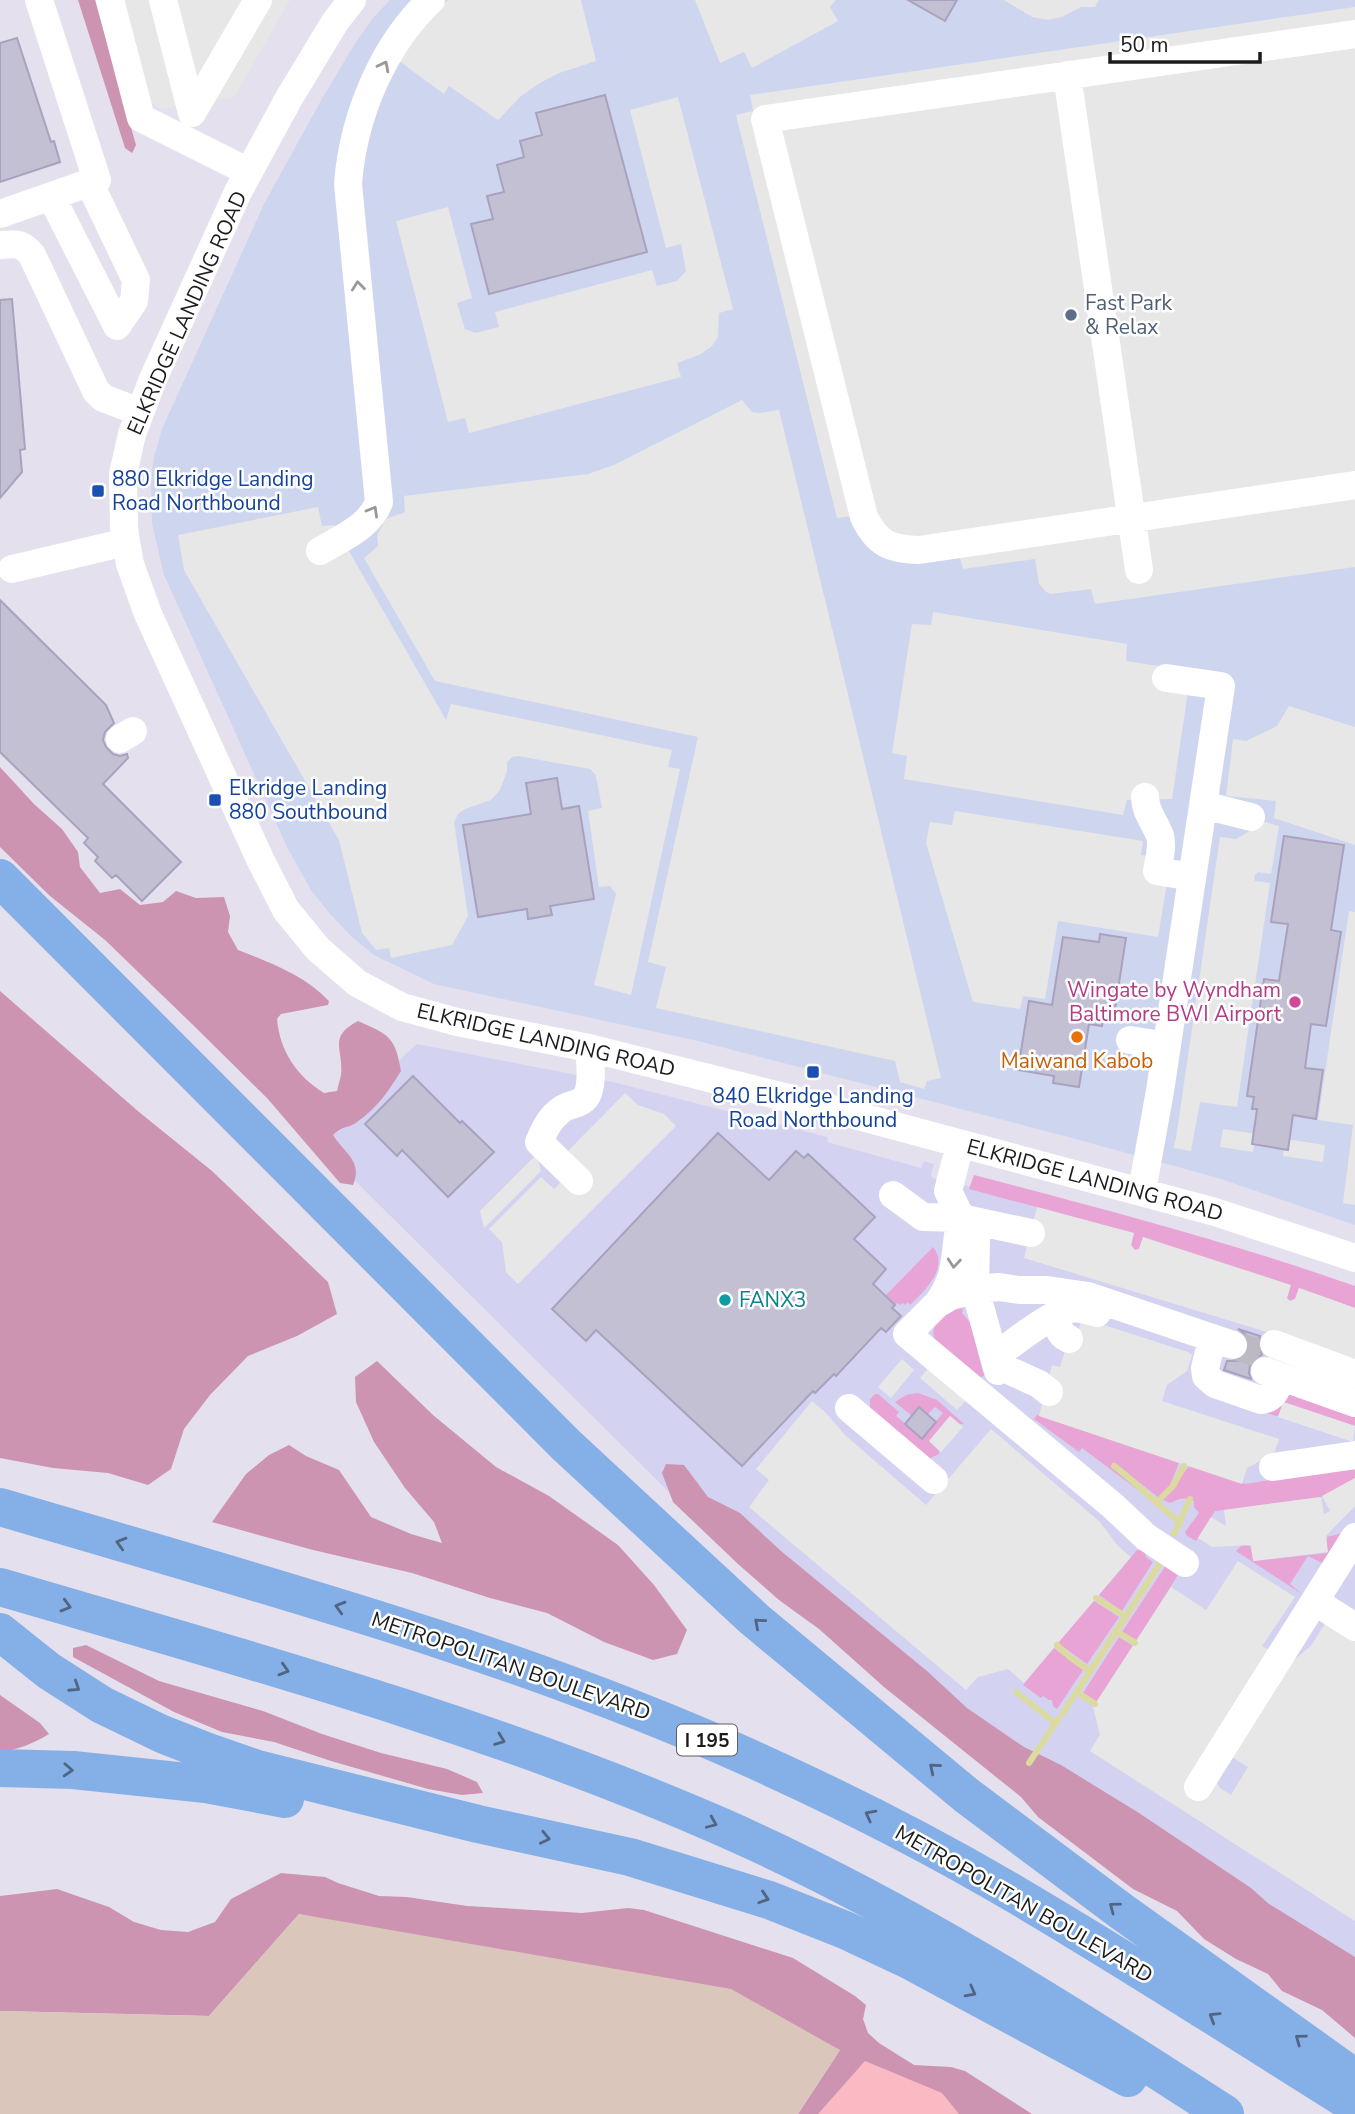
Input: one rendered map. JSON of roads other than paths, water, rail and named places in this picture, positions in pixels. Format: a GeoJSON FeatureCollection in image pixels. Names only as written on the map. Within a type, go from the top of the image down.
{"type":"FeatureCollection","features":[{"type":"Feature","properties":{"kind":"highway"},"geometry":{"type":"LineString","coordinates":[[0,878],[566,1445],[754,1619],[966,1795],[1121,1912],[1355,2078]]}},
{"type":"Feature","properties":{"kind":"highway","name":"METROPOLITAN BOULEVARD"},"geometry":{"type":"LineString","coordinates":[[0,1507],[367,1615],[508,1662],[649,1714],[751,1759],[861,1810],[1016,1894],[1355,2105]]}},
{"type":"Feature","properties":{"kind":"highway"},"geometry":{"type":"LineString","coordinates":[[0,1587],[341,1687],[483,1733],[724,1828],[906,1919],[1076,2018],[1224,2114]]}},
{"type":"Feature","properties":{"kind":"highway"},"geometry":{"type":"LineString","coordinates":[[0,1632],[50,1671],[103,1705],[185,1743],[257,1769],[478,1824],[630,1857],[769,1900],[845,1930],[974,1994],[1196,2114]]}},
{"type":"Feature","properties":{"kind":"highway"},"geometry":{"type":"LineString","coordinates":[[0,1768],[73,1770],[206,1784],[298,1801],[478,1824]]}},
{"type":"Feature","properties":{"kind":"street"},"geometry":{"type":"LineString","coordinates":[[39,0],[97,180],[5,212],[13,246],[32,255],[96,391],[103,398],[140,412]]}},
{"type":"Feature","properties":{"kind":"street"},"geometry":{"type":"LineString","coordinates":[[110,0],[141,118],[187,126],[249,172]]}},
{"type":"Feature","properties":{"kind":"street"},"geometry":{"type":"LineString","coordinates":[[163,0],[187,126]]}},
{"type":"Feature","properties":{"kind":"street"},"geometry":{"type":"LineString","coordinates":[[187,126],[258,0]]}},
{"type":"Feature","properties":{"kind":"street","name":"ELKRIDGE LANDING ROAD"},"geometry":{"type":"LineString","coordinates":[[352,0],[335,22],[289,98],[249,172],[186,305],[140,412],[123,474],[126,542],[148,614],[286,910],[318,949],[357,983],[402,1007],[457,1022],[589,1048],[1142,1191],[1246,1221],[1355,1258]]}},
{"type":"Feature","properties":{"kind":"street"},"geometry":{"type":"LineString","coordinates":[[320,551],[367,521],[379,502],[348,184],[350,159],[372,88],[396,42],[431,0]]}},
{"type":"Feature","properties":{"kind":"street"},"geometry":{"type":"LineString","coordinates":[[1355,33],[765,119],[864,517],[871,532],[881,541],[899,549],[919,550],[1355,485]]}},
{"type":"Feature","properties":{"kind":"street"},"geometry":{"type":"LineString","coordinates":[[1067,75],[1139,570]]}},
{"type":"Feature","properties":{"kind":"street"},"geometry":{"type":"LineString","coordinates":[[51,196],[117,326],[134,302],[136,280],[89,182]]}},
{"type":"Feature","properties":{"kind":"street"},"geometry":{"type":"LineString","coordinates":[[12,569],[126,542]]}},
{"type":"Feature","properties":{"kind":"street"},"geometry":{"type":"LineString","coordinates":[[1142,1191],[1167,1046],[1221,686],[1166,678]]}},
{"type":"Feature","properties":{"kind":"street"},"geometry":{"type":"LineString","coordinates":[[1145,797],[1146,810],[1161,842],[1157,871],[1192,877]]}},
{"type":"Feature","properties":{"kind":"street"},"geometry":{"type":"LineString","coordinates":[[1203,805],[1251,817]]}},
{"type":"Feature","properties":{"kind":"street"},"geometry":{"type":"LineString","coordinates":[[1130,1040],[1167,1046]]}},
{"type":"Feature","properties":{"kind":"street"},"geometry":{"type":"LineString","coordinates":[[579,1181],[540,1142],[547,1123],[563,1107],[578,1104],[588,1095],[591,1073],[589,1048]]}},
{"type":"Feature","properties":{"kind":"street"},"geometry":{"type":"LineString","coordinates":[[960,1144],[948,1191],[976,1241],[975,1289],[996,1359],[1000,1394],[996,1408]]}},
{"type":"Feature","properties":{"kind":"street"},"geometry":{"type":"LineString","coordinates":[[893,1195],[923,1217],[961,1218],[1031,1233]]}},
{"type":"Feature","properties":{"kind":"street"},"geometry":{"type":"LineString","coordinates":[[961,1218],[953,1275],[945,1294],[906,1334],[1113,1506],[1146,1537],[1185,1563]]}},
{"type":"Feature","properties":{"kind":"street"},"geometry":{"type":"LineString","coordinates":[[937,1304],[951,1296],[975,1289],[999,1287],[1019,1290],[1072,1309],[1083,1309],[1227,1347],[1205,1368],[1206,1376],[1215,1384],[1261,1400],[1274,1394],[1272,1362]]}},
{"type":"Feature","properties":{"kind":"street"},"geometry":{"type":"LineString","coordinates":[[1054,1301],[1060,1333],[1069,1339]]}},
{"type":"Feature","properties":{"kind":"street"},"geometry":{"type":"LineString","coordinates":[[996,1359],[1054,1301]]}},
{"type":"Feature","properties":{"kind":"street"},"geometry":{"type":"LineString","coordinates":[[996,1359],[1006,1369],[1040,1384],[1049,1392],[1022,1393],[1005,1400],[996,1408]]}},
{"type":"Feature","properties":{"kind":"street"},"geometry":{"type":"LineString","coordinates":[[1272,1362],[1355,1374]]}},
{"type":"Feature","properties":{"kind":"street"},"geometry":{"type":"LineString","coordinates":[[1272,1362],[1355,1388]]}},
{"type":"Feature","properties":{"kind":"street"},"geometry":{"type":"LineString","coordinates":[[1272,1362],[1355,1403]]}},
{"type":"Feature","properties":{"kind":"street"},"geometry":{"type":"LineString","coordinates":[[849,1408],[934,1480]]}},
{"type":"Feature","properties":{"kind":"street"},"geometry":{"type":"LineString","coordinates":[[1273,1467],[1355,1455]]}},
{"type":"Feature","properties":{"kind":"street"},"geometry":{"type":"LineString","coordinates":[[1198,1787],[1355,1537]]}},
{"type":"Feature","properties":{"kind":"street"},"geometry":{"type":"LineString","coordinates":[[1316,1602],[1355,1627]]}},
{"type":"Feature","properties":{"kind":"waterway"},"geometry":{"type":"LineString","coordinates":[[1114,1466],[1181,1523]]}},
{"type":"Feature","properties":{"kind":"waterway"},"geometry":{"type":"LineString","coordinates":[[1156,1503],[1173,1486],[1184,1466]]}},
{"type":"Feature","properties":{"kind":"waterway"},"geometry":{"type":"LineString","coordinates":[[1174,1534],[1190,1499]]}},
{"type":"Feature","properties":{"kind":"waterway"},"geometry":{"type":"LineString","coordinates":[[1063,1713],[1161,1562]]}},
{"type":"Feature","properties":{"kind":"waterway"},"geometry":{"type":"LineString","coordinates":[[1096,1598],[1126,1617]]}},
{"type":"Feature","properties":{"kind":"waterway"},"geometry":{"type":"LineString","coordinates":[[1116,1631],[1135,1643]]}},
{"type":"Feature","properties":{"kind":"waterway"},"geometry":{"type":"LineString","coordinates":[[1057,1645],[1090,1671]]}},
{"type":"Feature","properties":{"kind":"waterway"},"geometry":{"type":"LineString","coordinates":[[1016,1692],[1055,1723]]}},
{"type":"Feature","properties":{"kind":"waterway"},"geometry":{"type":"LineString","coordinates":[[1077,1692],[1095,1704]]}},
{"type":"Feature","properties":{"kind":"waterway"},"geometry":{"type":"LineString","coordinates":[[1029,1763],[1059,1718]]}},
{"type":"Feature","properties":{"kind":"tunnel"},"geometry":{"type":"LineString","coordinates":[[1233,1345],[1269,1357]]}},
{"type":"Feature","properties":{"kind":"place","name":"Fast Park & Relax"},"geometry":{"type":"Point","coordinates":[1071,315]}},
{"type":"Feature","properties":{"kind":"place","name":"880 Elkridge Landing Road Northbound"},"geometry":{"type":"Point","coordinates":[98,491]}},
{"type":"Feature","properties":{"kind":"place","name":"Elkridge Landing 880 Southbound"},"geometry":{"type":"Point","coordinates":[215,800]}},
{"type":"Feature","properties":{"kind":"place","name":"Wingate by Wyndham Baltimore BWI Airport"},"geometry":{"type":"Point","coordinates":[1295,1002]}},
{"type":"Feature","properties":{"kind":"place","name":"Maiwand Kabob"},"geometry":{"type":"Point","coordinates":[1077,1037]}},
{"type":"Feature","properties":{"kind":"place","name":"840 Elkridge Landing Road Northbound"},"geometry":{"type":"Point","coordinates":[813,1072]}},
{"type":"Feature","properties":{"kind":"place","name":"FANX3"},"geometry":{"type":"Point","coordinates":[725,1300]}}]}
